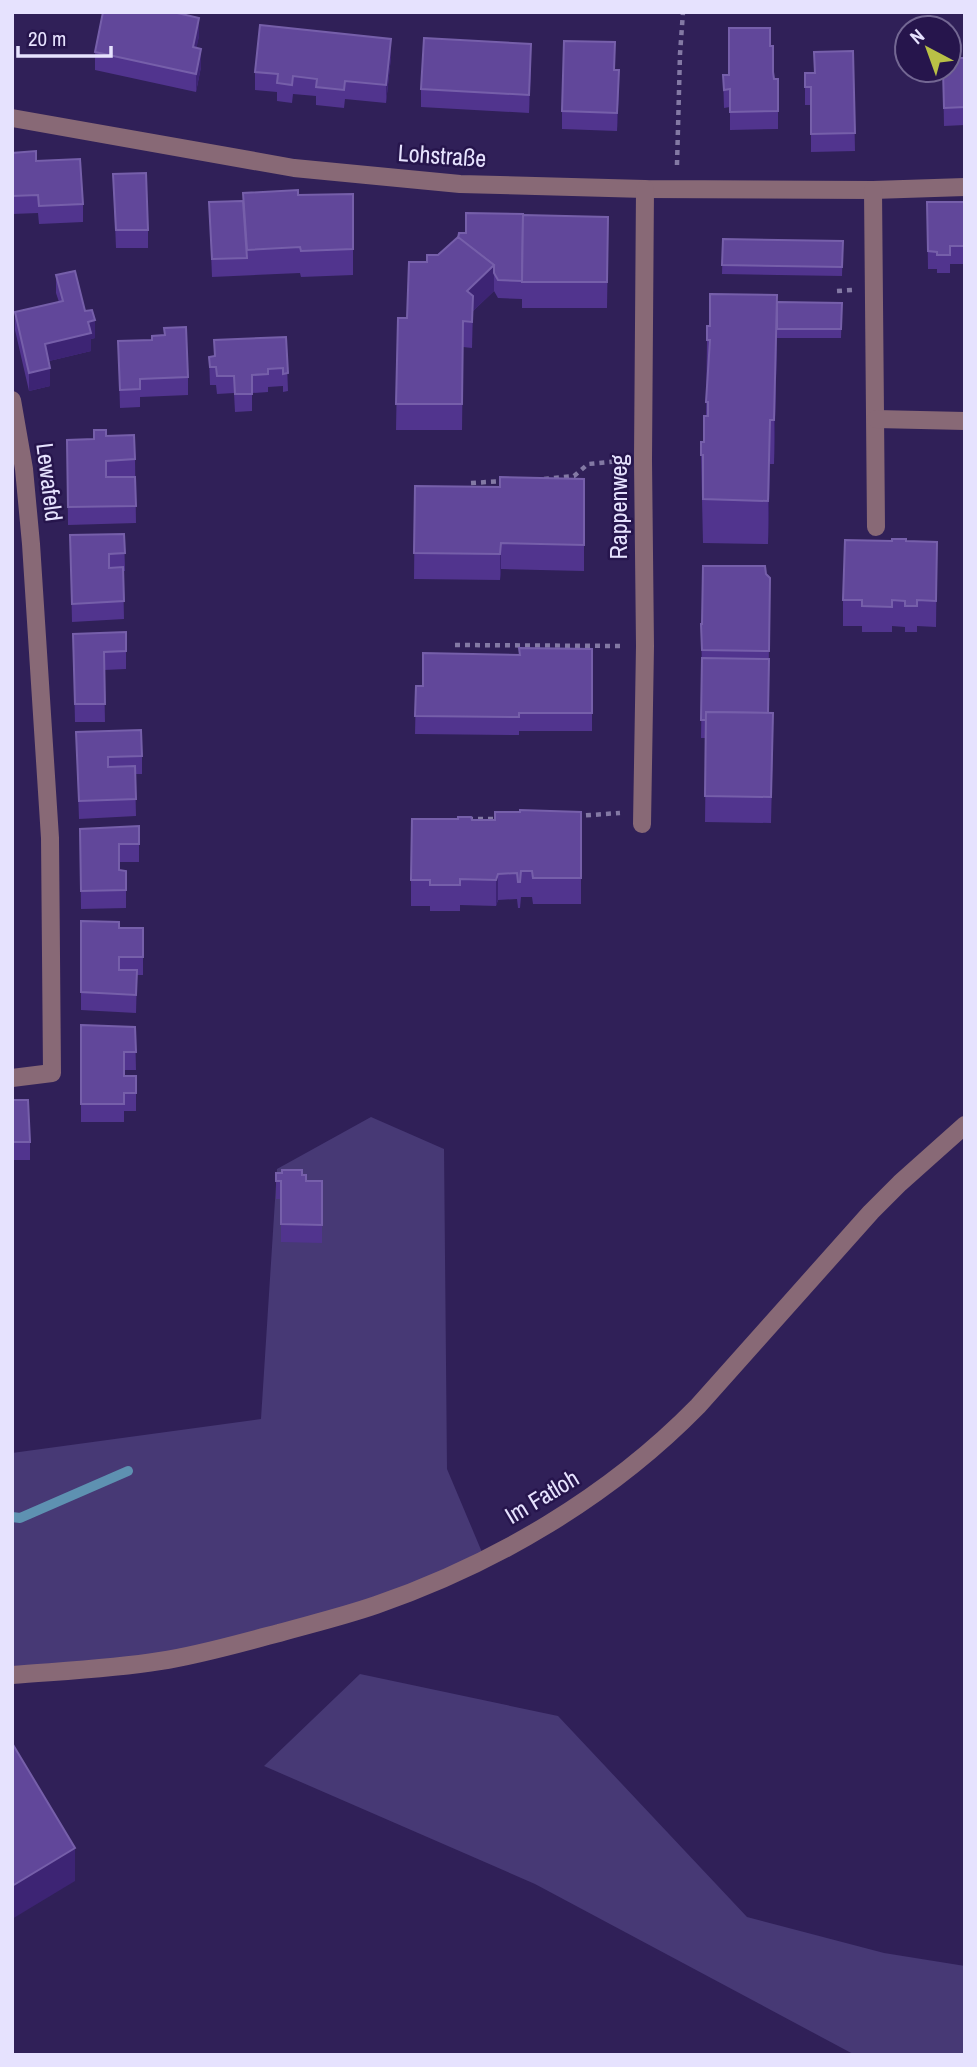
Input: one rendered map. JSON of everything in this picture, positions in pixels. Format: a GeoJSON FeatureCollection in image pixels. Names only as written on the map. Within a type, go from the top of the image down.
{"type":"FeatureCollection","features":[{"type":"Feature","properties":{"kind":"street","name":"Lohstraße"},"geometry":{"type":"LineString","coordinates":[[12,118],[294,168],[460,184],[645,189],[873,190],[965,187]]}},
{"type":"Feature","properties":{"kind":"street","name":"Rappenweg"},"geometry":{"type":"LineString","coordinates":[[642,818],[645,646],[645,189]]}},
{"type":"Feature","properties":{"kind":"street"},"geometry":{"type":"LineString","coordinates":[[873,190],[876,527]]}},
{"type":"Feature","properties":{"kind":"street","name":"Lewafeld"},"geometry":{"type":"LineString","coordinates":[[12,400],[24,468],[32,544],[50,838],[52,1073],[12,1078]]}},
{"type":"Feature","properties":{"kind":"street"},"geometry":{"type":"LineString","coordinates":[[876,419],[965,421]]}},
{"type":"Feature","properties":{"kind":"street","name":"Im Fatloh"},"geometry":{"type":"LineString","coordinates":[[12,1675],[161,1661],[253,1640],[376,1605],[478,1563],[563,1514],[617,1478],[669,1435],[871,1212],[965,1125]]}},
{"type":"Feature","properties":{"kind":"path"},"geometry":{"type":"LineString","coordinates":[[677,188],[683,12]]}},
{"type":"Feature","properties":{"kind":"path"},"geometry":{"type":"LineString","coordinates":[[532,480],[574,476],[588,464],[643,460]]}},
{"type":"Feature","properties":{"kind":"path"},"geometry":{"type":"LineString","coordinates":[[471,483],[508,481]]}},
{"type":"Feature","properties":{"kind":"path"},"geometry":{"type":"LineString","coordinates":[[455,645],[645,646]]}},
{"type":"Feature","properties":{"kind":"path"},"geometry":{"type":"LineString","coordinates":[[576,816],[642,818]]}},
{"type":"Feature","properties":{"kind":"path"},"geometry":{"type":"LineString","coordinates":[[460,819],[510,819]]}},
{"type":"Feature","properties":{"kind":"shaded area"},"geometry":{"type":"Polygon","coordinates":[[[371,1117],[444,1149],[447,1469],[484,1557],[478,1563],[242,1641],[12,1674],[12,1453],[261,1419],[277,1169],[371,1117]]]}},
{"type":"Feature","properties":{"kind":"shaded area"},"geometry":{"type":"Polygon","coordinates":[[[360,1674],[558,1716],[747,1917],[884,1953],[965,1966],[965,2055],[855,2055],[535,1884],[264,1766],[360,1674]]]}},
{"type":"Feature","properties":{"kind":"building"},"geometry":{"type":"Polygon","coordinates":[[[103,12],[173,12],[199,18],[193,47],[201,49],[196,74],[95,52],[103,12]]]}},
{"type":"Feature","properties":{"kind":"building"},"geometry":{"type":"Polygon","coordinates":[[[260,25],[391,39],[386,85],[345,81],[344,90],[316,87],[317,79],[293,76],[292,85],[277,83],[278,74],[255,72],[260,25]]]}},
{"type":"Feature","properties":{"kind":"building"},"geometry":{"type":"Polygon","coordinates":[[[729,28],[770,28],[774,79],[778,79],[778,111],[730,112],[730,89],[724,90],[723,75],[729,75],[729,28]]]}},
{"type":"Feature","properties":{"kind":"building"},"geometry":{"type":"Polygon","coordinates":[[[424,38],[531,44],[529,95],[421,89],[424,38]]]}},
{"type":"Feature","properties":{"kind":"building"},"geometry":{"type":"Polygon","coordinates":[[[564,41],[615,42],[614,70],[619,70],[617,113],[562,111],[564,41]]]}},
{"type":"Feature","properties":{"kind":"building"},"geometry":{"type":"Polygon","coordinates":[[[853,51],[855,133],[811,134],[811,87],[805,87],[805,73],[815,73],[814,52],[853,51]]]}},
{"type":"Feature","properties":{"kind":"building"},"geometry":{"type":"Polygon","coordinates":[[[965,58],[965,107],[944,108],[943,84],[963,84],[965,58]]]}},
{"type":"Feature","properties":{"kind":"building"},"geometry":{"type":"Polygon","coordinates":[[[36,151],[36,161],[80,159],[83,204],[39,206],[38,195],[12,196],[12,153],[36,151]]]}},
{"type":"Feature","properties":{"kind":"building"},"geometry":{"type":"Polygon","coordinates":[[[146,173],[148,230],[116,230],[113,174],[146,173]]]}},
{"type":"Feature","properties":{"kind":"building"},"geometry":{"type":"Polygon","coordinates":[[[298,190],[298,195],[353,194],[353,249],[301,251],[300,247],[247,250],[243,193],[298,190]]]}},
{"type":"Feature","properties":{"kind":"building"},"geometry":{"type":"Polygon","coordinates":[[[243,201],[247,258],[212,259],[209,202],[243,201]]]}},
{"type":"Feature","properties":{"kind":"building"},"geometry":{"type":"Polygon","coordinates":[[[927,202],[965,202],[965,246],[950,246],[950,255],[937,255],[937,252],[928,251],[927,202]]]}},
{"type":"Feature","properties":{"kind":"building"},"geometry":{"type":"Polygon","coordinates":[[[466,213],[523,214],[522,281],[498,280],[494,265],[458,238],[459,233],[466,233],[466,213]]]}},
{"type":"Feature","properties":{"kind":"building"},"geometry":{"type":"Polygon","coordinates":[[[523,215],[608,217],[607,282],[522,282],[523,215]]]}},
{"type":"Feature","properties":{"kind":"building"},"geometry":{"type":"Polygon","coordinates":[[[458,237],[494,265],[467,291],[473,296],[472,322],[463,321],[462,404],[396,404],[398,318],[407,318],[409,262],[427,262],[427,255],[438,255],[458,237]]]}},
{"type":"Feature","properties":{"kind":"building"},"geometry":{"type":"Polygon","coordinates":[[[723,239],[843,241],[842,267],[722,265],[723,239]]]}},
{"type":"Feature","properties":{"kind":"building"},"geometry":{"type":"Polygon","coordinates":[[[75,271],[85,311],[92,310],[95,320],[88,322],[91,333],[45,344],[50,368],[29,373],[15,312],[63,301],[56,275],[75,271]]]}},
{"type":"Feature","properties":{"kind":"building"},"geometry":{"type":"Polygon","coordinates":[[[710,294],[777,295],[774,420],[770,420],[768,501],[703,499],[701,442],[704,442],[704,416],[708,416],[706,402],[710,340],[707,340],[707,326],[710,326],[710,294]]]}},
{"type":"Feature","properties":{"kind":"building"},"geometry":{"type":"Polygon","coordinates":[[[777,302],[842,303],[841,329],[777,329],[777,302]]]}},
{"type":"Feature","properties":{"kind":"building"},"geometry":{"type":"Polygon","coordinates":[[[186,327],[188,377],[140,379],[140,389],[120,390],[118,341],[152,340],[152,336],[165,335],[164,328],[186,327]]]}},
{"type":"Feature","properties":{"kind":"building"},"geometry":{"type":"Polygon","coordinates":[[[286,337],[288,373],[283,374],[283,368],[268,369],[268,374],[252,375],[252,394],[235,394],[234,376],[217,376],[216,367],[210,367],[209,357],[215,356],[214,340],[286,337]]]}},
{"type":"Feature","properties":{"kind":"building"},"geometry":{"type":"Polygon","coordinates":[[[94,430],[106,430],[106,436],[134,435],[135,459],[106,461],[106,477],[135,477],[136,506],[68,507],[67,440],[94,439],[94,430]]]}},
{"type":"Feature","properties":{"kind":"building"},"geometry":{"type":"Polygon","coordinates":[[[500,477],[584,479],[584,545],[501,543],[500,554],[414,553],[415,486],[500,487],[500,477]]]}},
{"type":"Feature","properties":{"kind":"building"},"geometry":{"type":"Polygon","coordinates":[[[124,534],[125,553],[109,554],[109,568],[123,567],[124,601],[72,604],[70,535],[124,534]]]}},
{"type":"Feature","properties":{"kind":"building"},"geometry":{"type":"Polygon","coordinates":[[[845,540],[937,542],[936,601],[917,600],[917,606],[905,606],[905,601],[892,600],[892,607],[862,606],[862,600],[843,600],[845,540]]]}},
{"type":"Feature","properties":{"kind":"building"},"geometry":{"type":"Polygon","coordinates":[[[703,566],[765,566],[766,574],[770,578],[769,651],[702,650],[703,566]]]}},
{"type":"Feature","properties":{"kind":"building"},"geometry":{"type":"Polygon","coordinates":[[[126,632],[126,651],[104,652],[105,704],[75,704],[73,634],[126,632]]]}},
{"type":"Feature","properties":{"kind":"building"},"geometry":{"type":"Polygon","coordinates":[[[519,648],[592,649],[592,713],[519,713],[519,717],[415,716],[416,686],[423,686],[423,653],[520,655],[519,648]]]}},
{"type":"Feature","properties":{"kind":"building"},"geometry":{"type":"Polygon","coordinates":[[[702,658],[769,659],[768,713],[706,712],[706,720],[701,720],[702,658]]]}},
{"type":"Feature","properties":{"kind":"building"},"geometry":{"type":"Polygon","coordinates":[[[706,712],[773,713],[771,797],[705,796],[706,712]]]}},
{"type":"Feature","properties":{"kind":"building"},"geometry":{"type":"Polygon","coordinates":[[[141,730],[142,756],[108,757],[108,767],[135,766],[136,799],[79,801],[76,732],[141,730]]]}},
{"type":"Feature","properties":{"kind":"building"},"geometry":{"type":"Polygon","coordinates":[[[495,812],[581,812],[581,878],[533,878],[532,871],[521,871],[520,882],[517,873],[498,874],[496,880],[460,879],[460,885],[430,885],[430,880],[411,880],[412,819],[471,817],[472,820],[495,820],[495,812]]]}},
{"type":"Feature","properties":{"kind":"building"},"geometry":{"type":"Polygon","coordinates":[[[139,826],[139,844],[119,844],[119,870],[126,871],[126,890],[81,891],[80,829],[139,826]]]}},
{"type":"Feature","properties":{"kind":"building"},"geometry":{"type":"Polygon","coordinates":[[[81,921],[119,922],[119,928],[143,928],[143,957],[119,957],[119,970],[137,970],[136,995],[81,992],[81,921]]]}},
{"type":"Feature","properties":{"kind":"building"},"geometry":{"type":"Polygon","coordinates":[[[81,1025],[135,1027],[136,1052],[124,1052],[124,1076],[136,1076],[136,1093],[124,1093],[124,1104],[81,1104],[81,1025]]]}},
{"type":"Feature","properties":{"kind":"building"},"geometry":{"type":"Polygon","coordinates":[[[12,1100],[28,1100],[30,1142],[12,1142],[12,1100]]]}},
{"type":"Feature","properties":{"kind":"building"},"geometry":{"type":"Polygon","coordinates":[[[282,1170],[302,1170],[306,1181],[322,1181],[322,1225],[281,1224],[281,1181],[276,1181],[276,1173],[282,1173],[282,1170]]]}},
{"type":"Feature","properties":{"kind":"building"},"geometry":{"type":"Polygon","coordinates":[[[12,1743],[75,1848],[12,1886],[12,1743]]]}},
{"type":"Feature","properties":{"kind":"waterway"},"geometry":{"type":"LineString","coordinates":[[12,1517],[20,1518],[128,1471]]}}]}
